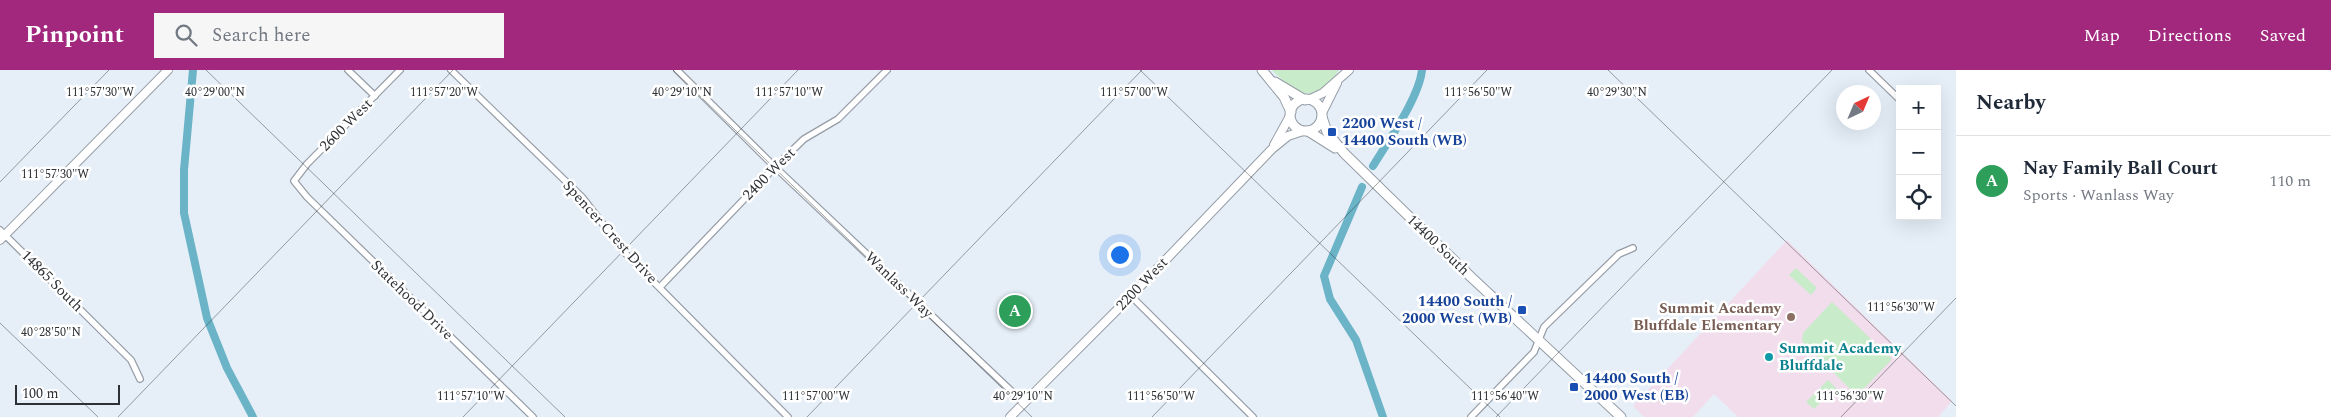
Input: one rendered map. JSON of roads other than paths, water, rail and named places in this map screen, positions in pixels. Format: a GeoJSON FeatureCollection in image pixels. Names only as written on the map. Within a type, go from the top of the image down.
{"type":"FeatureCollection","features":[{"type":"Feature","properties":{"kind":"main road"},"geometry":{"type":"LineString","coordinates":[[1262,70],[1287,100],[1294,126],[1305,131],[1317,126],[1322,115],[1317,104],[1273,81]]}},
{"type":"Feature","properties":{"kind":"main road"},"geometry":{"type":"LineString","coordinates":[[1291,114],[1295,104],[1307,100]]}},
{"type":"Feature","properties":{"kind":"main road","name":"14400 South"},"geometry":{"type":"LineString","coordinates":[[1322,115],[1327,132],[1344,153],[1472,277],[1622,417]]}},
{"type":"Feature","properties":{"kind":"main road","name":"14400 South"},"geometry":{"type":"LineString","coordinates":[[1305,131],[1344,153]]}},
{"type":"Feature","properties":{"kind":"street"},"geometry":{"type":"LineString","coordinates":[[2,235],[168,70]]}},
{"type":"Feature","properties":{"kind":"street"},"geometry":{"type":"LineString","coordinates":[[348,70],[375,96]]}},
{"type":"Feature","properties":{"kind":"street","name":"2600 West"},"geometry":{"type":"LineString","coordinates":[[294,181],[307,164],[400,70]]}},
{"type":"Feature","properties":{"kind":"street","name":"Spencer Crest Drive"},"geometry":{"type":"LineString","coordinates":[[451,70],[582,197],[626,254],[788,417]]}},
{"type":"Feature","properties":{"kind":"street","name":"Wanlass Way"},"geometry":{"type":"LineString","coordinates":[[677,70],[775,167],[1024,403]]}},
{"type":"Feature","properties":{"kind":"street","name":"2400 West"},"geometry":{"type":"LineString","coordinates":[[660,287],[804,139],[838,119],[887,70]]}},
{"type":"Feature","properties":{"kind":"street"},"geometry":{"type":"LineString","coordinates":[[1307,100],[1320,95],[1337,83],[1350,70]]}},
{"type":"Feature","properties":{"kind":"street"},"geometry":{"type":"LineString","coordinates":[[1869,70],[1896,96]]}},
{"type":"Feature","properties":{"kind":"street"},"geometry":{"type":"LineString","coordinates":[[1322,115],[1337,83]]}},
{"type":"Feature","properties":{"kind":"street","name":"2200 West"},"geometry":{"type":"LineString","coordinates":[[1272,149],[1291,114]]}},
{"type":"Feature","properties":{"kind":"street","name":"2200 West"},"geometry":{"type":"LineString","coordinates":[[1010,417],[1131,296],[1272,149],[1288,136],[1305,131]]}},
{"type":"Feature","properties":{"kind":"street","name":"Statehood Drive"},"geometry":{"type":"LineString","coordinates":[[294,181],[307,197],[532,417]]}},
{"type":"Feature","properties":{"kind":"street","name":"14865 South"},"geometry":{"type":"LineString","coordinates":[[2,235],[131,360],[140,379]]}},
{"type":"Feature","properties":{"kind":"street"},"geometry":{"type":"LineString","coordinates":[[1472,417],[1534,352],[1544,327],[1619,254],[1633,248]]}},
{"type":"Feature","properties":{"kind":"street"},"geometry":{"type":"LineString","coordinates":[[1131,296],[1253,417]]}},
{"type":"Feature","properties":{"kind":"waterway"},"geometry":{"type":"LineString","coordinates":[[193,70],[184,170],[184,213],[207,318],[227,368],[253,417]]}},
{"type":"Feature","properties":{"kind":"waterway"},"geometry":{"type":"LineString","coordinates":[[1373,166],[1409,106],[1420,81],[1422,70]]}},
{"type":"Feature","properties":{"kind":"waterway"},"geometry":{"type":"LineString","coordinates":[[1362,187],[1324,276],[1330,299],[1356,340],[1383,417]]}},
{"type":"Feature","properties":{"kind":"place","name":"2200 West / 14400 South (WB)"},"geometry":{"type":"Point","coordinates":[1332,132]}},
{"type":"Feature","properties":{"kind":"place","name":"14400 South / 2000 West (WB)"},"geometry":{"type":"Point","coordinates":[1522,310]}},
{"type":"Feature","properties":{"kind":"place","name":"Nay Family Ball Court"},"geometry":{"type":"Point","coordinates":[1015,311]}},
{"type":"Feature","properties":{"kind":"place","name":"Summit Academy Bluffdale Elementary"},"geometry":{"type":"Point","coordinates":[1791,317]}},
{"type":"Feature","properties":{"kind":"place","name":"Summit Academy Bluffdale"},"geometry":{"type":"Point","coordinates":[1769,357]}},
{"type":"Feature","properties":{"kind":"place","name":"14400 South / 2000 West (EB)"},"geometry":{"type":"Point","coordinates":[1574,387]}}]}
